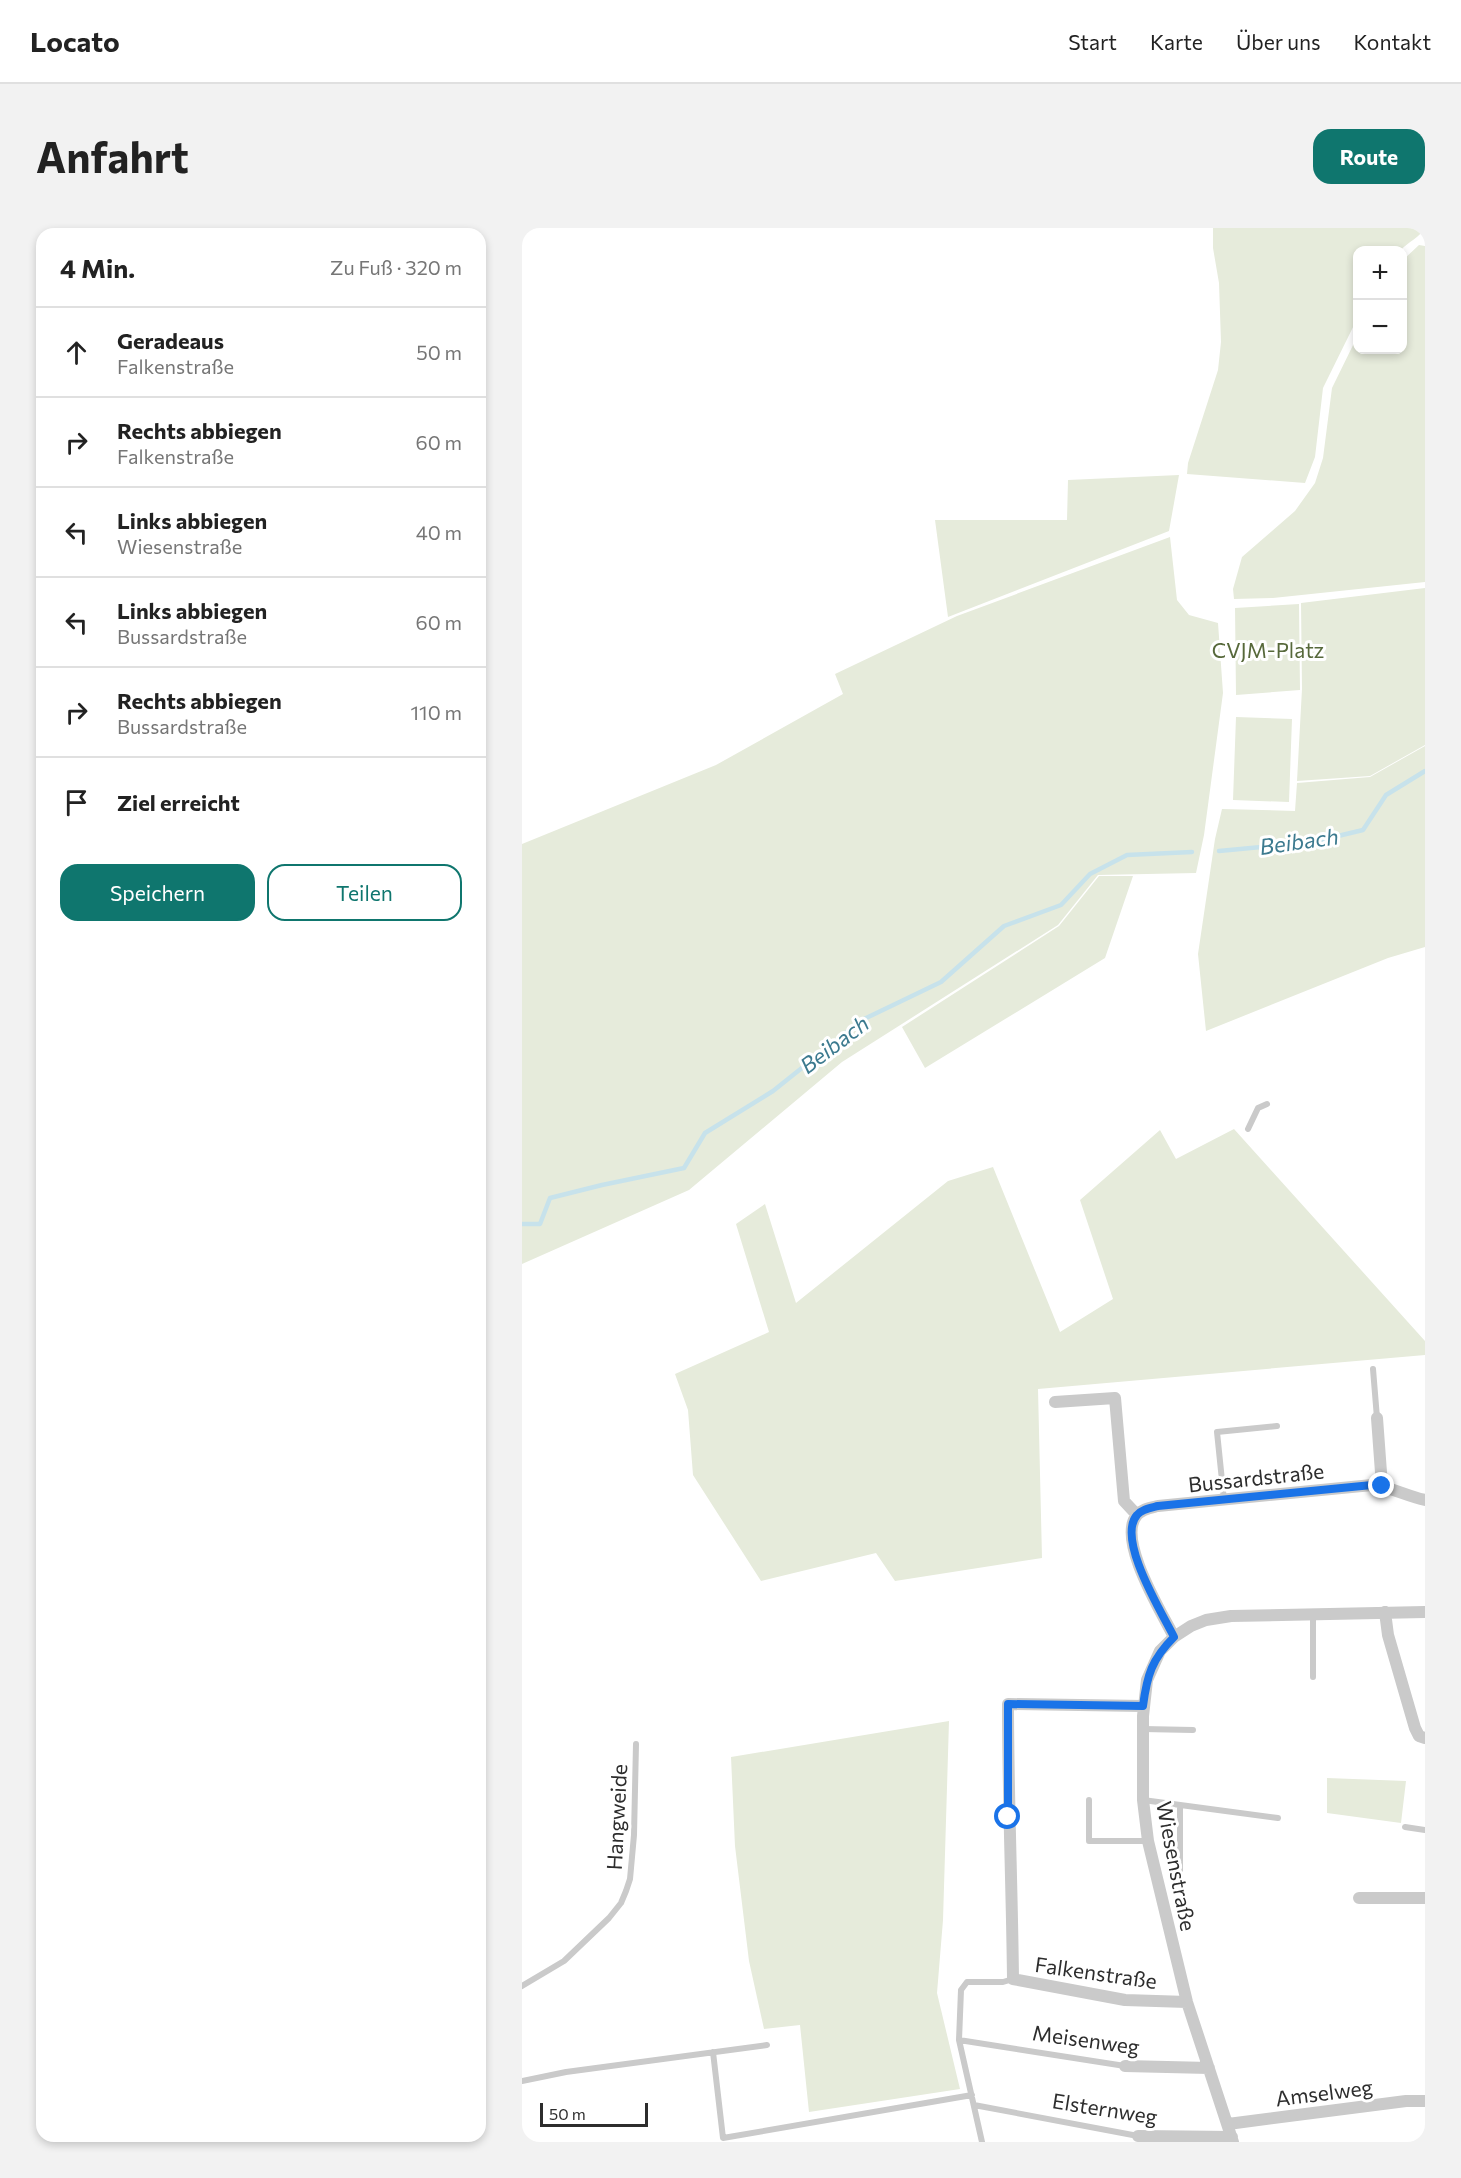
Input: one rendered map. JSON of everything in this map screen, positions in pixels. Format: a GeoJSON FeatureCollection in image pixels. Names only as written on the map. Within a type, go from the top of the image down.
{"type":"FeatureCollection","features":[{"type":"Feature","properties":{"kind":"street"},"geometry":{"type":"LineString","coordinates":[[1055,1401],[1115,1398],[1124,1501],[1137,1515],[1133,1522],[1132,1532],[1136,1559],[1140,1572],[1174,1637]]}},
{"type":"Feature","properties":{"kind":"street"},"geometry":{"type":"LineString","coordinates":[[1377,1418],[1382,1486]]}},
{"type":"Feature","properties":{"kind":"street","name":"Bussardstraße"},"geometry":{"type":"LineString","coordinates":[[1137,1515],[1145,1509],[1158,1506],[1372,1485],[1425,1500]]}},
{"type":"Feature","properties":{"kind":"street"},"geometry":{"type":"LineString","coordinates":[[1385,1612],[1388,1635],[1415,1728],[1419,1736],[1425,1738]]}},
{"type":"Feature","properties":{"kind":"street","name":"Wiesenstraße"},"geometry":{"type":"LineString","coordinates":[[1232,2140],[1187,2002],[1148,1841],[1143,1800],[1143,1706],[1152,1665],[1160,1651],[1174,1637],[1206,1620],[1231,1616],[1313,1613],[1425,1612]]}},
{"type":"Feature","properties":{"kind":"street","name":"Falkenstraße"},"geometry":{"type":"LineString","coordinates":[[1143,1706],[1008,1704],[1008,1817],[1012,1876],[1013,1979],[1125,2000],[1187,2002]]}},
{"type":"Feature","properties":{"kind":"street"},"geometry":{"type":"LineString","coordinates":[[1359,1898],[1425,1898]]}},
{"type":"Feature","properties":{"kind":"street","name":"Meisenweg"},"geometry":{"type":"LineString","coordinates":[[1125,2066],[1209,2068]]}},
{"type":"Feature","properties":{"kind":"street","name":"Amselweg"},"geometry":{"type":"LineString","coordinates":[[1228,2124],[1425,2101]]}},
{"type":"Feature","properties":{"kind":"street","name":"Elsternweg"},"geometry":{"type":"LineString","coordinates":[[1138,2136],[1232,2140]]}},
{"type":"Feature","properties":{"kind":"lane"},"geometry":{"type":"LineString","coordinates":[[1248,1129],[1258,1108],[1267,1104]]}},
{"type":"Feature","properties":{"kind":"lane"},"geometry":{"type":"LineString","coordinates":[[1372,1370],[1377,1418]]}},
{"type":"Feature","properties":{"kind":"lane"},"geometry":{"type":"LineString","coordinates":[[1224,1500],[1217,1432],[1277,1426]]}},
{"type":"Feature","properties":{"kind":"lane"},"geometry":{"type":"LineString","coordinates":[[1312,1677],[1313,1613]]}},
{"type":"Feature","properties":{"kind":"lane"},"geometry":{"type":"LineString","coordinates":[[1143,1729],[1193,1730]]}},
{"type":"Feature","properties":{"kind":"lane","name":"Hangweide"},"geometry":{"type":"LineString","coordinates":[[522,1986],[564,1961],[609,1918],[624,1897],[632,1863],[636,1744]]}},
{"type":"Feature","properties":{"kind":"lane"},"geometry":{"type":"LineString","coordinates":[[1089,1800],[1089,1840],[1148,1841]]}},
{"type":"Feature","properties":{"kind":"lane"},"geometry":{"type":"LineString","coordinates":[[1143,1800],[1278,1818]]}},
{"type":"Feature","properties":{"kind":"lane"},"geometry":{"type":"LineString","coordinates":[[1180,1805],[1180,1878]]}},
{"type":"Feature","properties":{"kind":"lane"},"geometry":{"type":"LineString","coordinates":[[1405,1827],[1425,1830]]}},
{"type":"Feature","properties":{"kind":"lane"},"geometry":{"type":"LineString","coordinates":[[982,2142],[959,2040],[961,1990],[967,1982],[1003,1982],[1013,1979]]}},
{"type":"Feature","properties":{"kind":"lane","name":"Meisenweg"},"geometry":{"type":"LineString","coordinates":[[959,2040],[1125,2066]]}},
{"type":"Feature","properties":{"kind":"lane"},"geometry":{"type":"LineString","coordinates":[[522,2081],[566,2072],[767,2044]]}},
{"type":"Feature","properties":{"kind":"lane"},"geometry":{"type":"LineString","coordinates":[[713,2052],[723,2138],[972,2095]]}},
{"type":"Feature","properties":{"kind":"lane","name":"Elsternweg"},"geometry":{"type":"LineString","coordinates":[[974,2105],[1138,2136]]}},
{"type":"Feature","properties":{"kind":"green space"},"geometry":{"type":"Polygon","coordinates":[[[1213,228],[1425,228],[1406,246],[1353,246],[1353,327],[1323,388],[1315,457],[1305,483],[1187,474],[1188,463],[1218,370],[1221,342],[1219,283],[1213,248],[1213,228]]]}},
{"type":"Feature","properties":{"kind":"green space"},"geometry":{"type":"Polygon","coordinates":[[[1419,245],[1425,246],[1425,582],[1273,598],[1234,599],[1233,589],[1242,557],[1295,511],[1315,483],[1323,458],[1332,388],[1353,345],[1353,354],[1407,354],[1407,256],[1419,245]]]}},
{"type":"Feature","properties":{"kind":"green space"},"geometry":{"type":"Polygon","coordinates":[[[1179,475],[1169,531],[948,617],[935,520],[1067,520],[1068,480],[1179,475]]]}},
{"type":"Feature","properties":{"kind":"green space"},"geometry":{"type":"Polygon","coordinates":[[[1170,537],[1177,600],[1189,615],[1218,623],[1223,693],[1204,835],[1196,873],[1098,875],[1058,925],[842,1062],[689,1190],[522,1264],[522,844],[716,765],[843,694],[835,674],[957,616],[1170,537]]]}},
{"type":"Feature","properties":{"kind":"green space"},"geometry":{"type":"Polygon","coordinates":[[[1425,588],[1425,745],[1370,776],[1297,781],[1302,689],[1301,603],[1425,588]]]}},
{"type":"Feature","properties":{"kind":"green space","name":"CVJM-Platz"},"geometry":{"type":"Polygon","coordinates":[[[1299,604],[1300,690],[1236,695],[1235,608],[1299,604]]]}},
{"type":"Feature","properties":{"kind":"green space"},"geometry":{"type":"Polygon","coordinates":[[[1236,717],[1292,719],[1289,802],[1233,800],[1236,717]]]}},
{"type":"Feature","properties":{"kind":"green space"},"geometry":{"type":"Polygon","coordinates":[[[1425,746],[1425,947],[1388,958],[1206,1031],[1198,954],[1215,839],[1222,809],[1295,811],[1297,783],[1370,777],[1425,746]]]}},
{"type":"Feature","properties":{"kind":"green space"},"geometry":{"type":"Polygon","coordinates":[[[1099,876],[1133,876],[1105,958],[925,1068],[902,1027],[1059,926],[1099,876]]]}},
{"type":"Feature","properties":{"kind":"green space"},"geometry":{"type":"Polygon","coordinates":[[[1234,1129],[1425,1341],[1425,1355],[1038,1389],[1042,1558],[895,1581],[876,1553],[761,1581],[693,1475],[688,1410],[675,1374],[769,1332],[736,1224],[765,1204],[796,1303],[948,1181],[993,1167],[1060,1332],[1113,1299],[1080,1200],[1160,1130],[1176,1159],[1234,1129]]]}},
{"type":"Feature","properties":{"kind":"green space"},"geometry":{"type":"Polygon","coordinates":[[[949,1721],[943,1920],[937,1993],[960,2089],[809,2112],[800,2025],[764,2029],[749,1961],[735,1846],[731,1757],[949,1721]]]}},
{"type":"Feature","properties":{"kind":"green space"},"geometry":{"type":"Polygon","coordinates":[[[1327,1778],[1406,1781],[1401,1823],[1327,1813],[1327,1778]]]}},
{"type":"Feature","properties":{"kind":"waterway","name":"Beibach"},"geometry":{"type":"LineString","coordinates":[[1219,851],[1313,842],[1363,830],[1386,795],[1425,771]]}},
{"type":"Feature","properties":{"kind":"waterway","name":"Beibach"},"geometry":{"type":"LineString","coordinates":[[522,1224],[540,1224],[550,1198],[684,1168],[705,1133],[773,1091],[862,1020],[941,982],[1004,926],[1061,905],[1090,874],[1127,855],[1192,852]]}},
{"type":"Feature","properties":{"kind":"route"},"geometry":{"type":"LineString","coordinates":[[1008,1817],[1008,1704],[1143,1706],[1152,1665],[1160,1651],[1174,1637],[1140,1572],[1136,1559],[1132,1532],[1133,1522],[1137,1515],[1145,1509],[1158,1506],[1372,1485],[1382,1486]]}}]}
